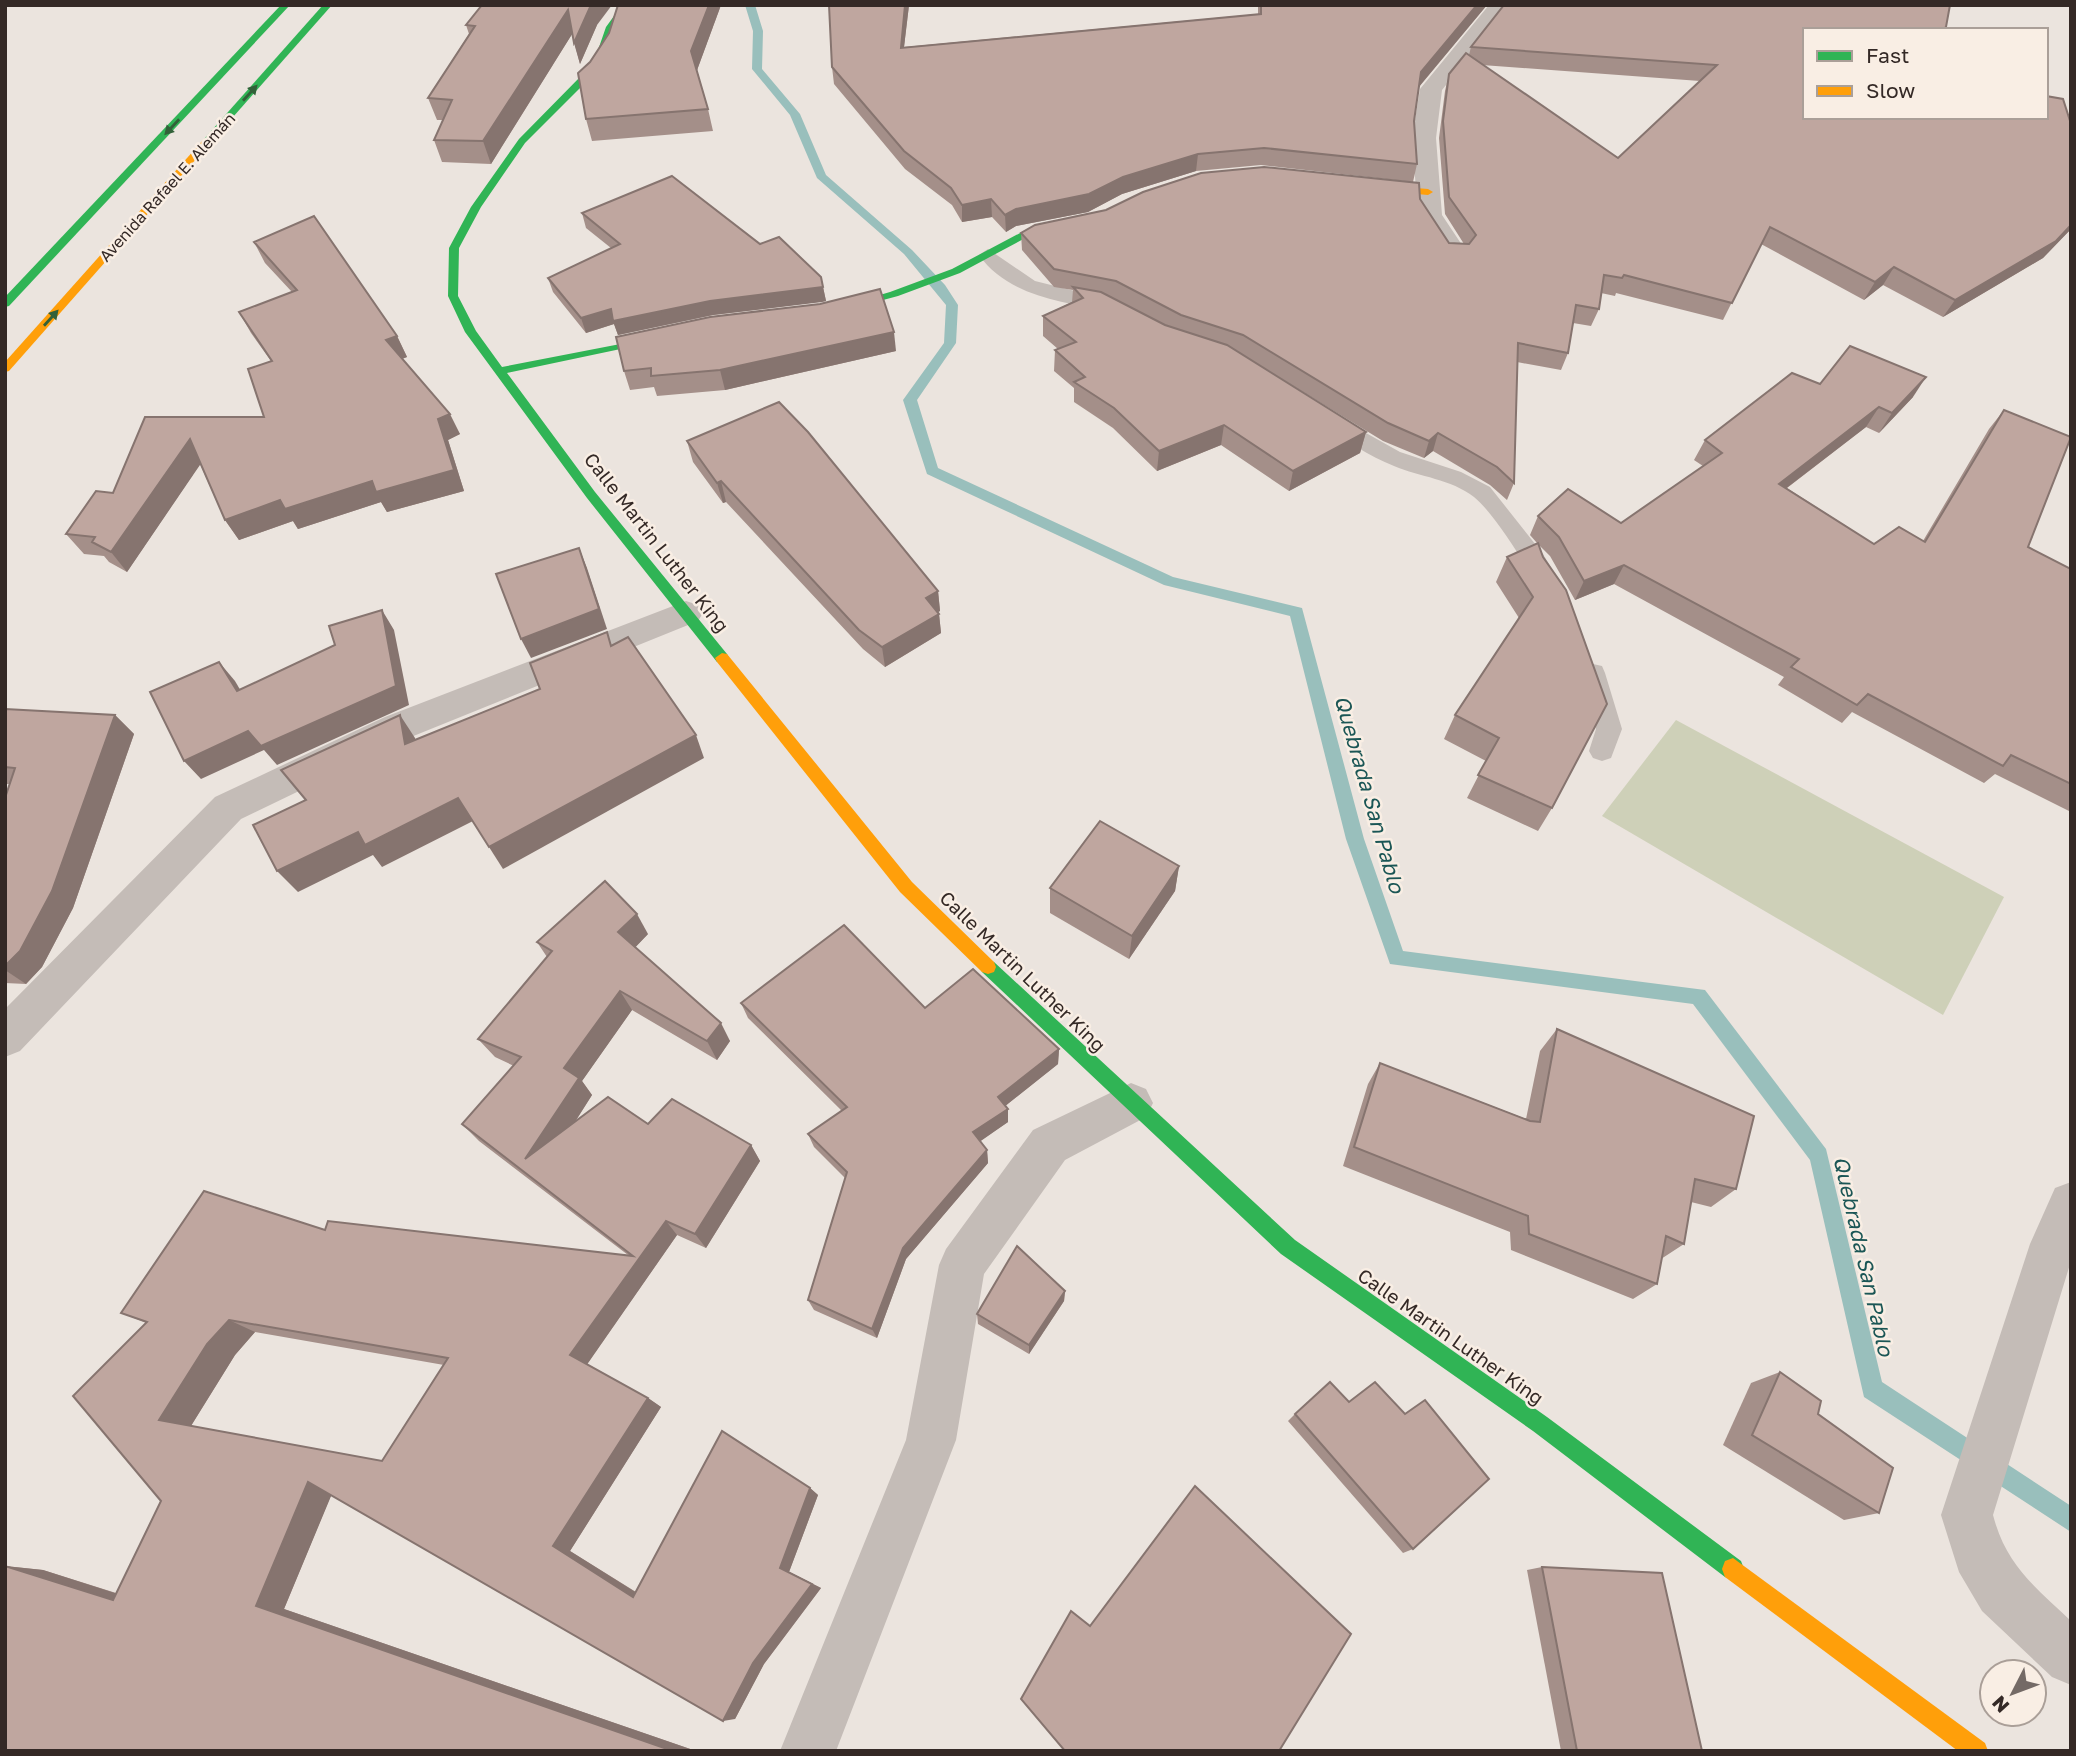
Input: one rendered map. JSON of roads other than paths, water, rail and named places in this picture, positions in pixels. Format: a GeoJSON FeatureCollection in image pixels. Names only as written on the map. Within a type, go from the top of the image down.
{"type":"FeatureCollection","features":[{"type":"Feature","properties":{"kind":"street","name":"Avenida Rafael E. Alemán"},"geometry":{"type":"LineString","coordinates":[[5,304],[286,5]]}},
{"type":"Feature","properties":{"kind":"street","name":"Avenida Rafael E. Alemán"},"geometry":{"type":"LineString","coordinates":[[5,369],[328,5]]}},
{"type":"Feature","properties":{"kind":"street","name":"Calle Martin Luther King"},"geometry":{"type":"LineString","coordinates":[[626,5],[610,27],[601,53],[586,77],[522,141],[476,207],[454,248],[453,296],[471,332],[592,495],[906,887],[1131,1103],[1288,1247],[1540,1424],[1977,1751]]}},
{"type":"Feature","properties":{"kind":"street"},"geometry":{"type":"LineString","coordinates":[[1455,254],[1430,215],[1424,138],[1431,89],[1500,5]]}},
{"type":"Feature","properties":{"kind":"street"},"geometry":{"type":"LineString","coordinates":[[1353,186],[1428,192]]}},
{"type":"Feature","properties":{"kind":"street"},"geometry":{"type":"LineString","coordinates":[[810,314],[894,294],[956,271],[1026,234],[1084,222]]}},
{"type":"Feature","properties":{"kind":"street"},"geometry":{"type":"LineString","coordinates":[[499,371],[687,332]]}},
{"type":"Feature","properties":{"kind":"street"},"geometry":{"type":"LineString","coordinates":[[5,1038],[228,808],[398,727],[686,613]]}},
{"type":"Feature","properties":{"kind":"street"},"geometry":{"type":"LineString","coordinates":[[808,1751],[930,1440],[962,1265],[1049,1145],[1131,1103]]}},
{"type":"Feature","properties":{"kind":"street"},"geometry":{"type":"LineString","coordinates":[[2071,1203],[2053,1244],[2006,1399],[1966,1514],[1977,1554],[2001,1592],[2071,1658]]}},
{"type":"Feature","properties":{"kind":"lane"},"geometry":{"type":"LineString","coordinates":[[988,255],[1009,275],[1040,293],[1107,305],[1127,314]]}},
{"type":"Feature","properties":{"kind":"lane"},"geometry":{"type":"LineString","coordinates":[[1309,407],[1378,450],[1411,464],[1456,477],[1481,492],[1496,506],[1520,542],[1540,564],[1554,591]]}},
{"type":"Feature","properties":{"kind":"lane"},"geometry":{"type":"LineString","coordinates":[[1585,650],[1607,716],[1609,729],[1602,751]]}},
{"type":"Feature","properties":{"kind":"waterway","name":"Quebrada San Pablo"},"geometry":{"type":"LineString","coordinates":[[750,5],[758,31],[757,69],[795,114],[821,176],[908,252],[941,288],[952,305],[950,343],[910,400],[932,471],[1169,581],[1297,612],[1355,839],[1396,958],[1698,996],[1819,1156],[1872,1389],[2071,1520]]}}]}
